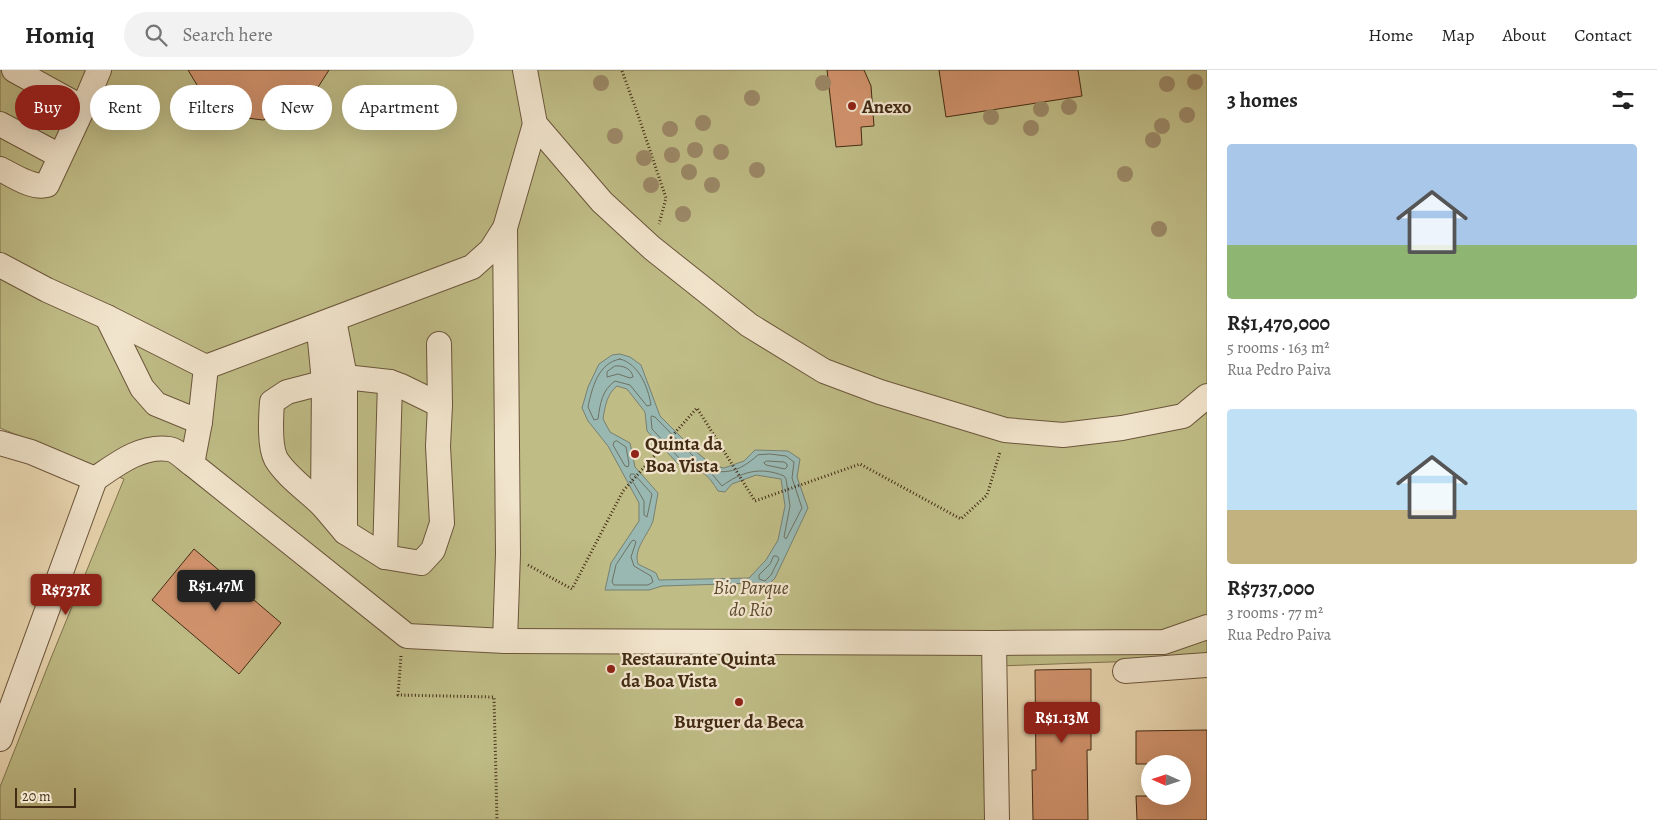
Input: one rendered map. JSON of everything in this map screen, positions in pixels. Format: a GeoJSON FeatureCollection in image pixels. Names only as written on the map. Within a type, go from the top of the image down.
{"type":"FeatureCollection","features":[{"type":"Feature","properties":{"kind":"street"},"geometry":{"type":"LineString","coordinates":[[14,70],[84,108]]}},
{"type":"Feature","properties":{"kind":"street"},"geometry":{"type":"LineString","coordinates":[[0,169],[32,184],[47,185],[84,108],[99,70]]}},
{"type":"Feature","properties":{"kind":"street"},"geometry":{"type":"LineString","coordinates":[[0,265],[206,367],[325,324],[472,267],[491,250],[505,228],[535,124],[525,70]]}},
{"type":"Feature","properties":{"kind":"street"},"geometry":{"type":"LineString","coordinates":[[0,124],[60,156]]}},
{"type":"Feature","properties":{"kind":"street"},"geometry":{"type":"LineString","coordinates":[[535,124],[602,202],[652,248],[749,325],[824,371],[880,392],[1005,430],[1063,435],[1122,428],[1182,416],[1207,396]]}},
{"type":"Feature","properties":{"kind":"street"},"geometry":{"type":"LineString","coordinates":[[505,228],[508,554],[505,641]]}},
{"type":"Feature","properties":{"kind":"street"},"geometry":{"type":"LineString","coordinates":[[108,317],[142,388],[156,404],[200,422]]}},
{"type":"Feature","properties":{"kind":"street"},"geometry":{"type":"LineString","coordinates":[[325,324],[334,380],[345,532]]}},
{"type":"Feature","properties":{"kind":"street"},"geometry":{"type":"LineString","coordinates":[[439,344],[440,405],[438,446],[442,522],[434,550],[421,563],[385,557],[345,532],[323,506],[286,472],[276,458],[271,431],[272,402],[287,392],[334,380],[390,382],[440,405]]}},
{"type":"Feature","properties":{"kind":"street"},"geometry":{"type":"LineString","coordinates":[[192,464],[200,422],[206,367]]}},
{"type":"Feature","properties":{"kind":"street"},"geometry":{"type":"LineString","coordinates":[[323,506],[334,380]]}},
{"type":"Feature","properties":{"kind":"street"},"geometry":{"type":"LineString","coordinates":[[385,557],[390,382]]}},
{"type":"Feature","properties":{"kind":"street"},"geometry":{"type":"LineString","coordinates":[[0,443],[31,452],[95,479]]}},
{"type":"Feature","properties":{"kind":"street"},"geometry":{"type":"LineString","coordinates":[[0,739],[95,479],[130,456],[152,450],[171,449],[192,464],[407,636],[505,641],[1164,642],[1207,627]]}},
{"type":"Feature","properties":{"kind":"street"},"geometry":{"type":"LineString","coordinates":[[994,643],[997,820]]}},
{"type":"Feature","properties":{"kind":"street"},"geometry":{"type":"LineString","coordinates":[[1125,671],[1207,665]]}},
{"type":"Feature","properties":{"kind":"path"},"geometry":{"type":"LineString","coordinates":[[622,70],[666,198],[652,248]]}},
{"type":"Feature","properties":{"kind":"path"},"geometry":{"type":"LineString","coordinates":[[508,554],[572,589],[623,491],[697,408],[755,501],[860,464],[961,519],[987,496],[1005,430]]}},
{"type":"Feature","properties":{"kind":"path"},"geometry":{"type":"LineString","coordinates":[[407,636],[400,661],[398,695],[494,697],[497,820]]}},
{"type":"Feature","properties":{"kind":"green space","name":"Quinta da Boa Vista"},"geometry":{"type":"Polygon","coordinates":[[[0,70],[1207,70],[1207,657],[999,666],[1005,820],[0,820],[0,787],[124,479],[0,428],[0,70]]]}},
{"type":"Feature","properties":{"kind":"water"},"geometry":{"type":"Polygon","coordinates":[[[620,354],[630,357],[641,365],[660,416],[712,465],[724,468],[744,461],[755,450],[788,451],[800,459],[797,477],[808,508],[775,578],[765,588],[756,583],[662,586],[649,590],[605,590],[611,563],[639,521],[639,503],[608,446],[588,421],[582,408],[588,387],[599,364],[612,355],[620,354]],[[617,386],[614,389],[607,401],[603,419],[610,432],[630,443],[635,467],[658,493],[653,521],[639,547],[638,564],[656,573],[659,580],[749,578],[766,560],[778,540],[785,506],[781,479],[756,475],[732,484],[725,492],[718,491],[703,473],[693,468],[681,467],[647,431],[645,412],[627,389],[617,386]]]}},
{"type":"Feature","properties":{"kind":"building"},"geometry":{"type":"Polygon","coordinates":[[[188,70],[329,70],[319,85],[262,85],[262,120],[252,119],[252,85],[197,85],[188,70]]]}},
{"type":"Feature","properties":{"kind":"building","name":"Anexo"},"geometry":{"type":"Polygon","coordinates":[[[827,70],[864,70],[871,86],[874,126],[861,127],[862,145],[836,147],[827,70]]]}},
{"type":"Feature","properties":{"kind":"building"},"geometry":{"type":"Polygon","coordinates":[[[939,70],[1078,70],[1082,96],[946,117],[939,70]]]}},
{"type":"Feature","properties":{"kind":"building"},"geometry":{"type":"Polygon","coordinates":[[[194,549],[281,623],[239,674],[152,600],[194,549]]]}},
{"type":"Feature","properties":{"kind":"building"},"geometry":{"type":"Polygon","coordinates":[[[1091,669],[1091,750],[1087,750],[1088,820],[1033,820],[1032,770],[1036,770],[1035,670],[1091,669]]]}},
{"type":"Feature","properties":{"kind":"building"},"geometry":{"type":"Polygon","coordinates":[[[1207,730],[1207,820],[1137,820],[1136,796],[1141,796],[1141,805],[1191,805],[1191,755],[1141,755],[1141,764],[1136,764],[1136,731],[1207,730]]]}},
{"type":"Feature","properties":{"kind":"place","name":"Anexo"},"geometry":{"type":"Point","coordinates":[852,106]}},
{"type":"Feature","properties":{"kind":"place","name":"Quinta da Boa Vista"},"geometry":{"type":"Point","coordinates":[635,454]}},
{"type":"Feature","properties":{"kind":"place","name":"Restaurante Quinta da Boa Vista"},"geometry":{"type":"Point","coordinates":[611,669]}},
{"type":"Feature","properties":{"kind":"place","name":"Burguer da Beca"},"geometry":{"type":"Point","coordinates":[739,702]}},
{"type":"Feature","properties":{"kind":"park label","name":"Bio Parque do Rio"},"geometry":{"type":"Point","coordinates":[751,598]}}]}
